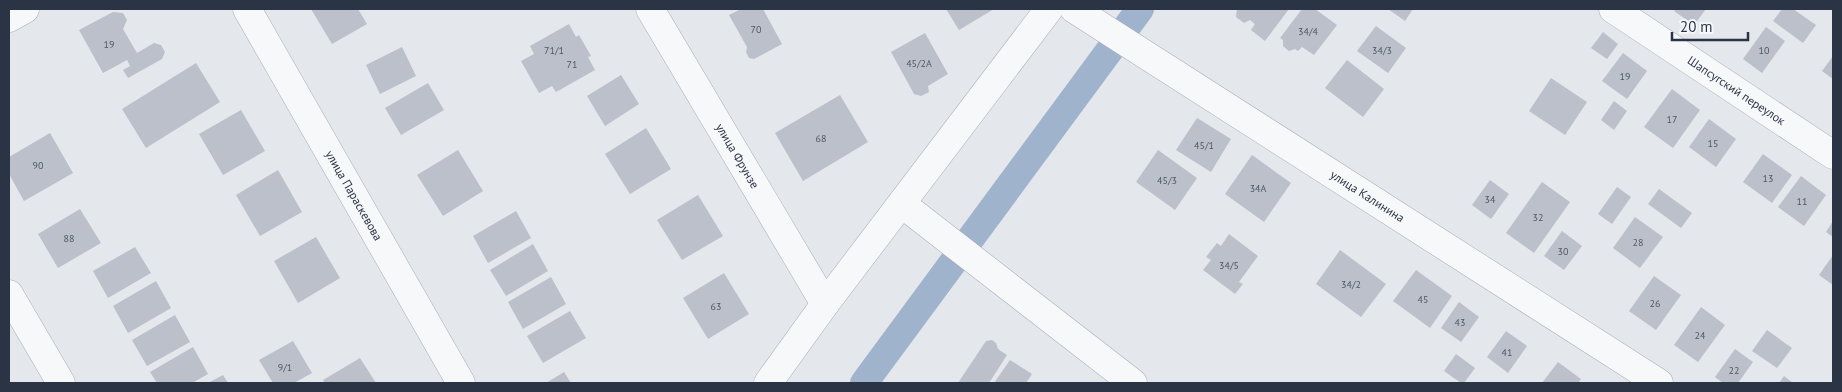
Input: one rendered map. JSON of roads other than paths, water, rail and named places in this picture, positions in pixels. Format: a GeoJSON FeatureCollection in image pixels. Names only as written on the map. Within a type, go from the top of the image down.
{"type":"FeatureCollection","features":[{"type":"Feature","properties":{"kind":"street"},"geometry":{"type":"LineString","coordinates":[[9,18],[25,9]]}},
{"type":"Feature","properties":{"kind":"street","name":"улица Параскевова"},"geometry":{"type":"LineString","coordinates":[[247,9],[461,383]]}},
{"type":"Feature","properties":{"kind":"street","name":"улица Фрунзе"},"geometry":{"type":"LineString","coordinates":[[650,9],[825,304]]}},
{"type":"Feature","properties":{"kind":"street"},"geometry":{"type":"LineString","coordinates":[[768,383],[825,304],[1049,9]]}},
{"type":"Feature","properties":{"kind":"street","name":"улица Калинина"},"geometry":{"type":"LineString","coordinates":[[1074,9],[1659,383]]}},
{"type":"Feature","properties":{"kind":"street","name":"Шапсугский переулок"},"geometry":{"type":"LineString","coordinates":[[1613,9],[1833,155]]}},
{"type":"Feature","properties":{"kind":"street"},"geometry":{"type":"LineString","coordinates":[[902,204],[1133,383]]}},
{"type":"Feature","properties":{"kind":"street"},"geometry":{"type":"LineString","coordinates":[[9,294],[61,383]]}},
{"type":"Feature","properties":{"kind":"waterway"},"geometry":{"type":"LineString","coordinates":[[864,383],[1140,9]]}}]}
